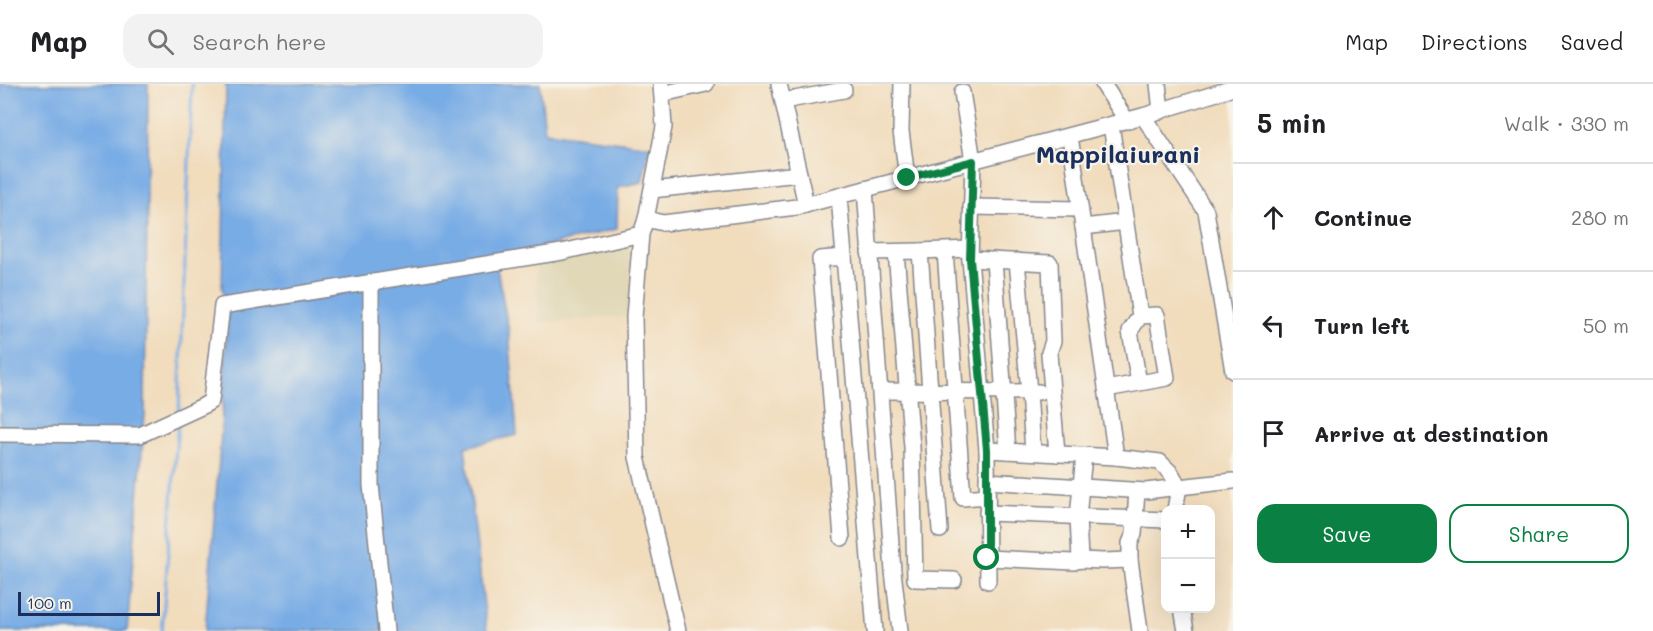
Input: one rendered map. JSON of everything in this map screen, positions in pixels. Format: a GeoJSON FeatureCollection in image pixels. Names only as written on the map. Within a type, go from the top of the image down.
{"type":"FeatureCollection","features":[{"type":"Feature","properties":{"kind":"street"},"geometry":{"type":"LineString","coordinates":[[678,631],[637,457],[634,317],[640,234],[646,219],[664,127],[661,89],[706,84]]}},
{"type":"Feature","properties":{"kind":"street"},"geometry":{"type":"LineString","coordinates":[[779,84],[806,205]]}},
{"type":"Feature","properties":{"kind":"street"},"geometry":{"type":"LineString","coordinates":[[902,84],[902,131],[907,178]]}},
{"type":"Feature","properties":{"kind":"street"},"geometry":{"type":"LineString","coordinates":[[1103,84],[1127,121]]}},
{"type":"Feature","properties":{"kind":"street"},"geometry":{"type":"LineString","coordinates":[[1158,84],[1161,111]]}},
{"type":"Feature","properties":{"kind":"street"},"geometry":{"type":"LineString","coordinates":[[646,219],[663,223],[806,205],[1127,121],[1233,88]]}},
{"type":"Feature","properties":{"kind":"street"},"geometry":{"type":"LineString","coordinates":[[783,101],[844,90]]}},
{"type":"Feature","properties":{"kind":"street"},"geometry":{"type":"LineString","coordinates":[[962,92],[973,161],[970,254],[987,450],[988,581]]}},
{"type":"Feature","properties":{"kind":"street"},"geometry":{"type":"LineString","coordinates":[[1143,116],[1206,211],[1233,371]]}},
{"type":"Feature","properties":{"kind":"street"},"geometry":{"type":"LineString","coordinates":[[1112,125],[1140,316],[1130,331],[1139,383]]}},
{"type":"Feature","properties":{"kind":"street"},"geometry":{"type":"LineString","coordinates":[[1070,136],[1116,457]]}},
{"type":"Feature","properties":{"kind":"street"},"geometry":{"type":"LineString","coordinates":[[652,190],[799,174]]}},
{"type":"Feature","properties":{"kind":"street"},"geometry":{"type":"LineString","coordinates":[[865,189],[893,571],[900,631]]}},
{"type":"Feature","properties":{"kind":"street"},"geometry":{"type":"LineString","coordinates":[[839,196],[875,631]]}},
{"type":"Feature","properties":{"kind":"street"},"geometry":{"type":"LineString","coordinates":[[971,207],[1080,209]]}},
{"type":"Feature","properties":{"kind":"street"},"geometry":{"type":"LineString","coordinates":[[1083,227],[1126,222]]}},
{"type":"Feature","properties":{"kind":"street"},"geometry":{"type":"LineString","coordinates":[[0,434],[140,435],[203,406],[211,401],[222,306],[562,252],[640,234]]}},
{"type":"Feature","properties":{"kind":"street"},"geometry":{"type":"LineString","coordinates":[[920,251],[940,530]]}},
{"type":"Feature","properties":{"kind":"street"},"geometry":{"type":"LineString","coordinates":[[870,252],[945,251],[994,260],[1050,263],[1053,341],[1049,352],[1057,454]]}},
{"type":"Feature","properties":{"kind":"street"},"geometry":{"type":"LineString","coordinates":[[945,251],[963,498],[987,488],[1081,487],[1146,491],[1233,481]]}},
{"type":"Feature","properties":{"kind":"street"},"geometry":{"type":"LineString","coordinates":[[896,252],[912,447],[915,579],[954,580]]}},
{"type":"Feature","properties":{"kind":"street"},"geometry":{"type":"LineString","coordinates":[[842,538],[820,260],[844,257]]}},
{"type":"Feature","properties":{"kind":"street"},"geometry":{"type":"LineString","coordinates":[[994,260],[1008,451]]}},
{"type":"Feature","properties":{"kind":"street"},"geometry":{"type":"LineString","coordinates":[[1017,261],[1033,452]]}},
{"type":"Feature","properties":{"kind":"street"},"geometry":{"type":"LineString","coordinates":[[371,282],[370,486],[386,631]]}},
{"type":"Feature","properties":{"kind":"street"},"geometry":{"type":"LineString","coordinates":[[1106,389],[1167,378],[1157,315],[1140,316]]}},
{"type":"Feature","properties":{"kind":"street"},"geometry":{"type":"LineString","coordinates":[[880,392],[931,390],[1052,392]]}},
{"type":"Feature","properties":{"kind":"street"},"geometry":{"type":"LineString","coordinates":[[987,450],[1116,457],[1160,462],[1179,487],[1176,505]]}},
{"type":"Feature","properties":{"kind":"street"},"geometry":{"type":"LineString","coordinates":[[1080,560],[1078,517],[1084,455]]}},
{"type":"Feature","properties":{"kind":"street"},"geometry":{"type":"LineString","coordinates":[[1137,491],[1130,560],[1140,631]]}},
{"type":"Feature","properties":{"kind":"street"},"geometry":{"type":"LineString","coordinates":[[987,513],[1161,520]]}},
{"type":"Feature","properties":{"kind":"street"},"geometry":{"type":"LineString","coordinates":[[987,558],[1074,562],[1130,560]]}},
{"type":"Feature","properties":{"kind":"street"},"geometry":{"type":"LineString","coordinates":[[1183,613],[1186,631]]}},
{"type":"Feature","properties":{"kind":"shaded area"},"geometry":{"type":"Polygon","coordinates":[[[629,246],[632,316],[539,323],[535,260],[629,246]]]}},
{"type":"Feature","properties":{"kind":"water"},"geometry":{"type":"Polygon","coordinates":[[[0,84],[148,84],[145,414],[127,631],[0,631],[0,84]]]}},
{"type":"Feature","properties":{"kind":"water"},"geometry":{"type":"Polygon","coordinates":[[[226,84],[540,84],[545,132],[650,146],[642,182],[618,187],[617,229],[495,258],[509,332],[517,435],[465,447],[487,631],[205,631],[221,435],[228,312],[222,288],[226,84]]]}},
{"type":"Feature","properties":{"kind":"waterway"},"geometry":{"type":"LineString","coordinates":[[179,411],[192,84]]}},
{"type":"Feature","properties":{"kind":"waterway"},"geometry":{"type":"LineString","coordinates":[[162,631],[178,423]]}},
{"type":"Feature","properties":{"kind":"district","name":"Mappilaiurani"},"geometry":{"type":"Point","coordinates":[1118,153]}},
{"type":"Feature","properties":{"kind":"route"},"geometry":{"type":"LineString","coordinates":[[907,178],[973,161],[970,259],[987,450],[987,558]]}}]}
